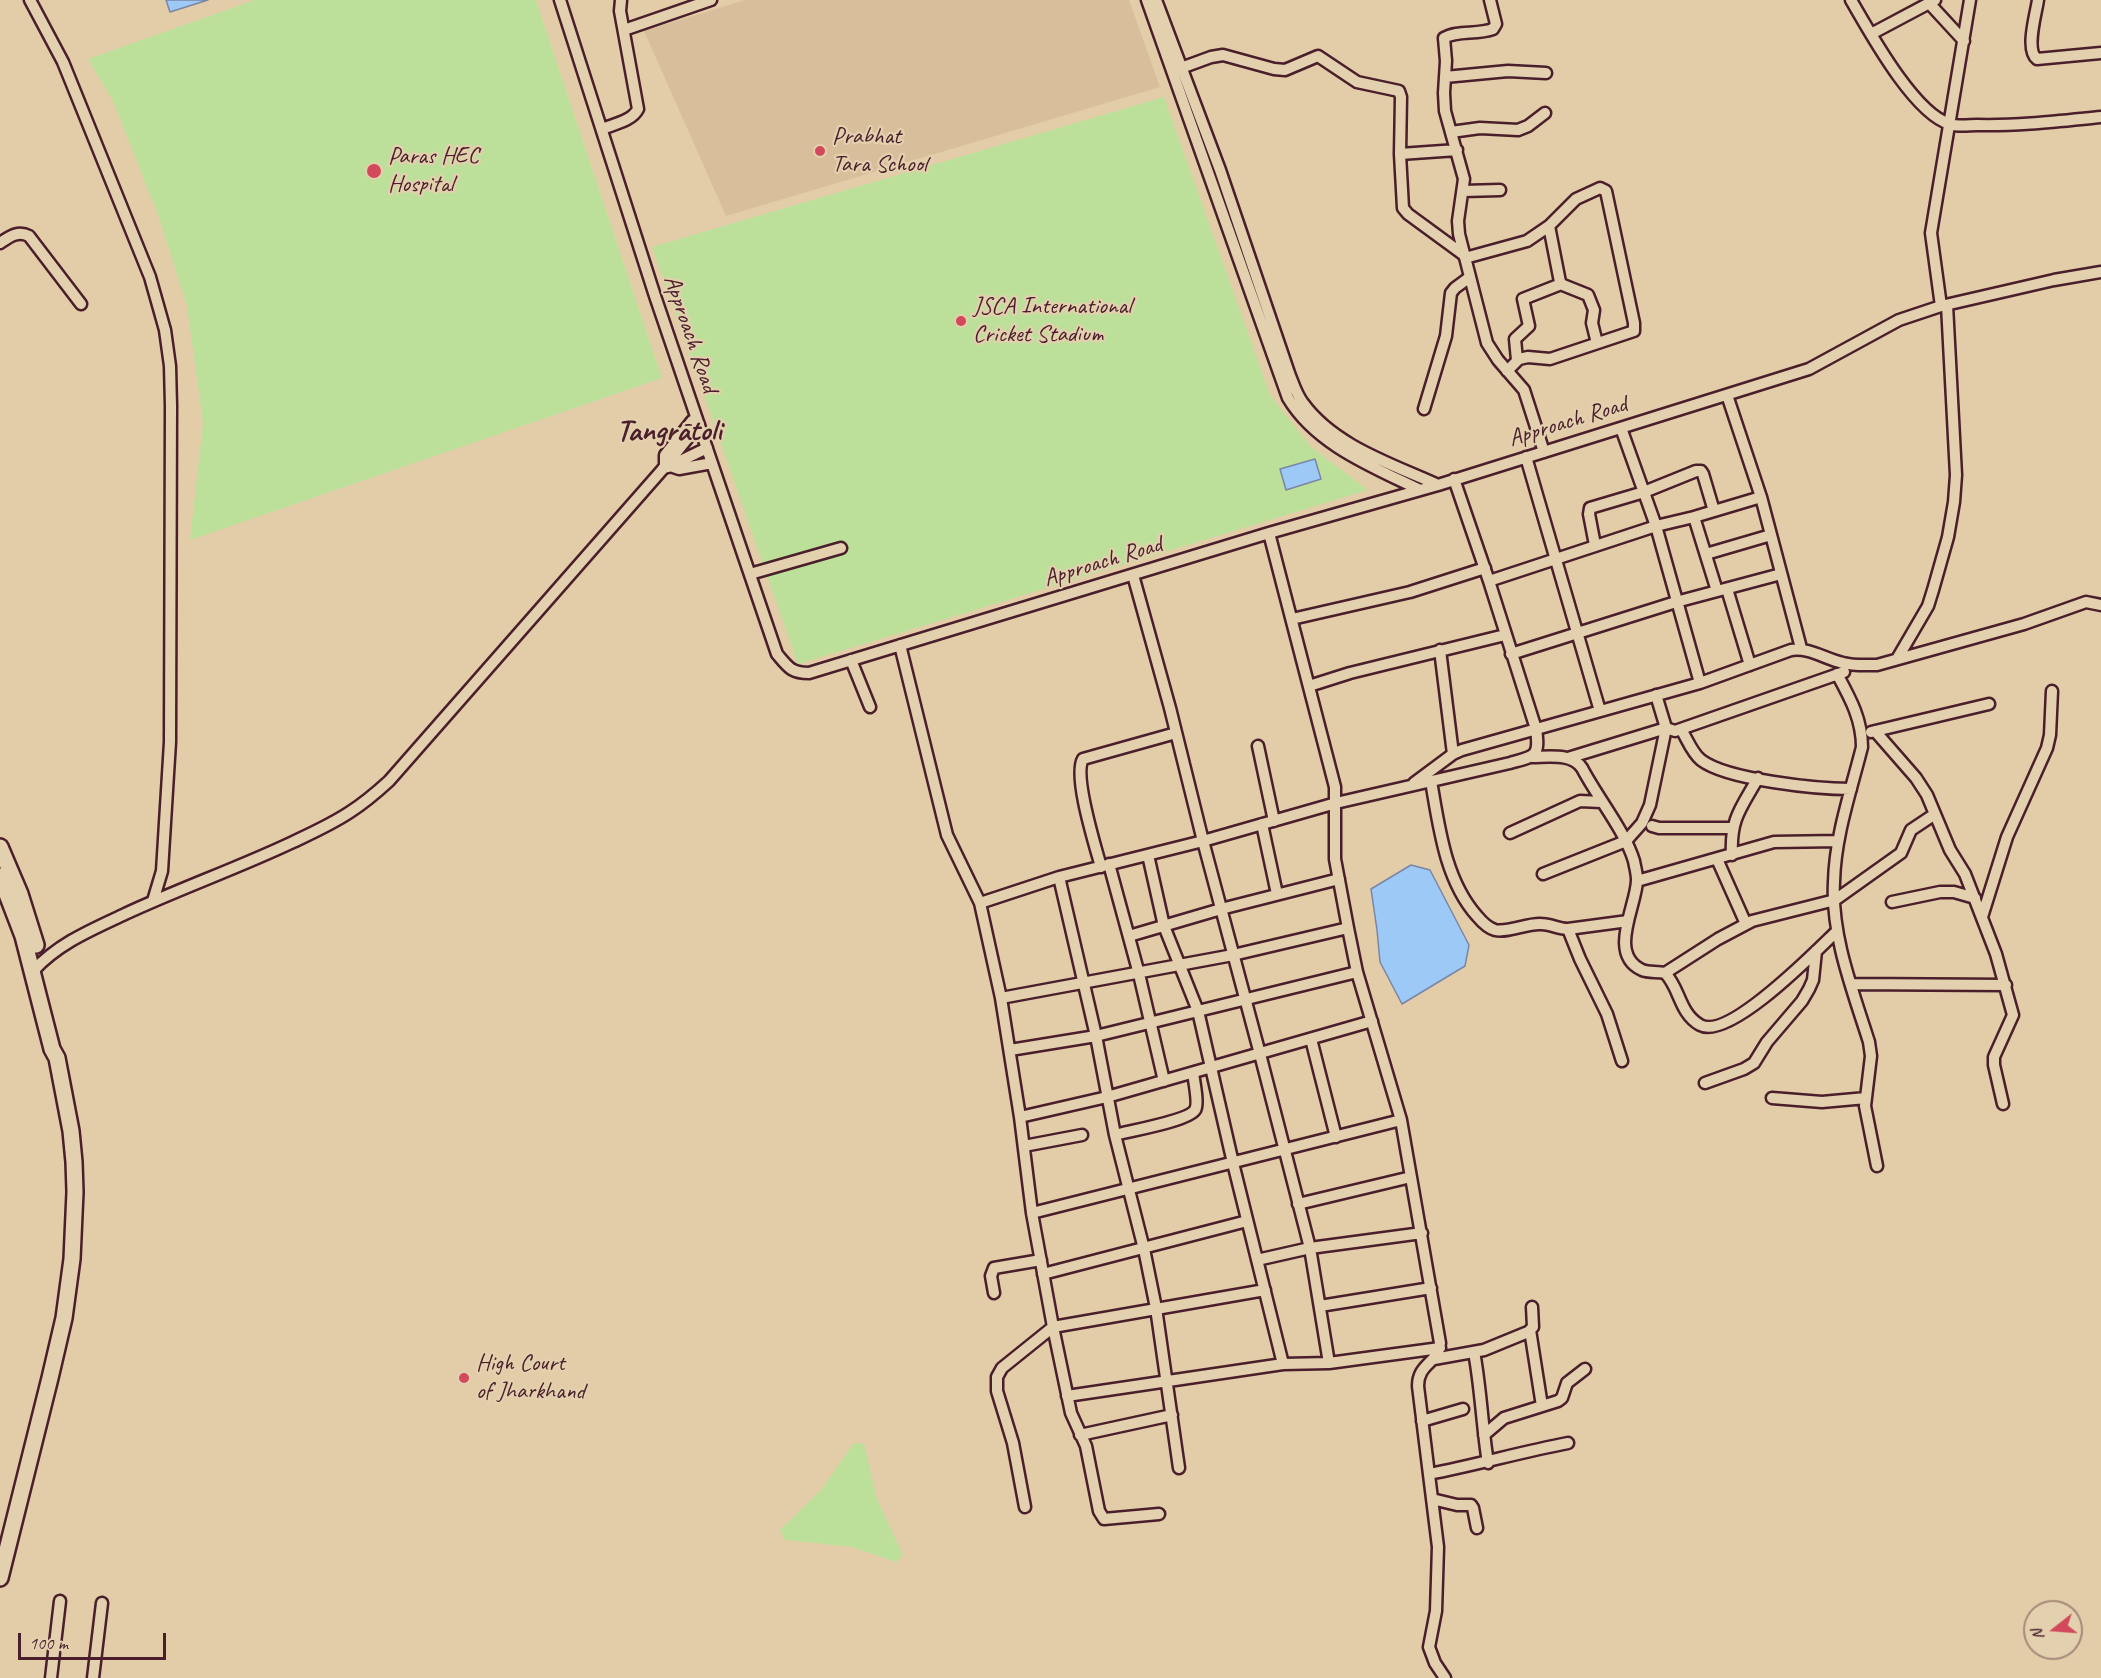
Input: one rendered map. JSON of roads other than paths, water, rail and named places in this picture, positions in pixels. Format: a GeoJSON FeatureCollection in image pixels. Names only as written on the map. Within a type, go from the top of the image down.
{"type":"FeatureCollection","features":[{"type":"Feature","properties":{"kind":"main road"},"geometry":{"type":"LineString","coordinates":[[0,847],[20,894],[37,966],[61,1047],[57,1058],[71,1131],[75,1192],[72,1259],[64,1318],[0,1578]]}},
{"type":"Feature","properties":{"kind":"main road"},"geometry":{"type":"LineString","coordinates":[[0,876],[7,909],[37,966]]}},
{"type":"Feature","properties":{"kind":"street"},"geometry":{"type":"LineString","coordinates":[[30,0],[63,62],[150,278],[165,330],[170,366],[170,742],[162,871],[153,901]]}},
{"type":"Feature","properties":{"kind":"street","name":"Approach Road"},"geometry":{"type":"LineString","coordinates":[[560,0],[697,420],[777,654],[795,673],[808,673],[1269,533],[1438,485],[1809,369],[1899,320],[1944,305],[2101,272]]}},
{"type":"Feature","properties":{"kind":"street"},"geometry":{"type":"LineString","coordinates":[[602,129],[630,118],[638,109],[621,0]]}},
{"type":"Feature","properties":{"kind":"street"},"geometry":{"type":"LineString","coordinates":[[624,30],[711,0]]}},
{"type":"Feature","properties":{"kind":"street"},"geometry":{"type":"LineString","coordinates":[[1147,0],[1288,398],[1301,417],[1333,443],[1358,459],[1420,490]]}},
{"type":"Feature","properties":{"kind":"street"},"geometry":{"type":"LineString","coordinates":[[1156,0],[1220,170],[1289,373],[1301,401],[1323,424],[1344,441],[1438,485]]}},
{"type":"Feature","properties":{"kind":"street"},"geometry":{"type":"LineString","coordinates":[[1491,0],[1496,24],[1493,29],[1444,37],[1446,61],[1444,103],[1464,174],[1458,227],[1487,343],[1491,352],[1524,390],[1544,452]]}},
{"type":"Feature","properties":{"kind":"street"},"geometry":{"type":"LineString","coordinates":[[1851,0],[1871,34],[1915,97],[1930,113],[1950,124],[2012,126],[2101,117]]}},
{"type":"Feature","properties":{"kind":"street"},"geometry":{"type":"LineString","coordinates":[[1897,659],[1928,606],[1948,537],[1954,502],[1956,476],[1944,305],[1931,233],[1970,0]]}},
{"type":"Feature","properties":{"kind":"street"},"geometry":{"type":"LineString","coordinates":[[2038,0],[2031,48],[2033,56],[2037,59],[2101,53]]}},
{"type":"Feature","properties":{"kind":"street"},"geometry":{"type":"LineString","coordinates":[[1871,34],[1932,1],[1964,41]]}},
{"type":"Feature","properties":{"kind":"street"},"geometry":{"type":"LineString","coordinates":[[1181,68],[1210,57],[1223,55],[1280,70],[1321,57],[1357,82],[1400,92],[1402,205],[1405,211],[1465,256],[1520,244],[1549,226],[1580,196],[1600,188],[1606,191],[1635,327],[1632,332],[1548,359],[1528,357],[1517,360],[1507,371]]}},
{"type":"Feature","properties":{"kind":"street"},"geometry":{"type":"LineString","coordinates":[[1445,77],[1508,71],[1546,73]]}},
{"type":"Feature","properties":{"kind":"street"},"geometry":{"type":"LineString","coordinates":[[1451,132],[1480,128],[1518,130],[1528,126],[1545,113]]}},
{"type":"Feature","properties":{"kind":"street"},"geometry":{"type":"LineString","coordinates":[[1400,154],[1457,150]]}},
{"type":"Feature","properties":{"kind":"street"},"geometry":{"type":"LineString","coordinates":[[1463,191],[1500,190]]}},
{"type":"Feature","properties":{"kind":"street"},"geometry":{"type":"LineString","coordinates":[[1549,226],[1561,284]]}},
{"type":"Feature","properties":{"kind":"street"},"geometry":{"type":"LineString","coordinates":[[0,243],[15,234],[24,233],[29,236],[81,304]]}},
{"type":"Feature","properties":{"kind":"street"},"geometry":{"type":"LineString","coordinates":[[1424,409],[1446,336],[1451,293],[1470,277]]}},
{"type":"Feature","properties":{"kind":"street"},"geometry":{"type":"LineString","coordinates":[[1517,360],[1515,339],[1529,326],[1523,299],[1561,284],[1588,295],[1594,310],[1592,324],[1597,344]]}},
{"type":"Feature","properties":{"kind":"street"},"geometry":{"type":"LineString","coordinates":[[1727,395],[1761,497],[1801,648]]}},
{"type":"Feature","properties":{"kind":"street"},"geometry":{"type":"LineString","coordinates":[[666,468],[665,455],[697,420]]}},
{"type":"Feature","properties":{"kind":"street"},"geometry":{"type":"LineString","coordinates":[[1621,428],[1656,526],[1700,683]]}},
{"type":"Feature","properties":{"kind":"street"},"geometry":{"type":"LineString","coordinates":[[37,966],[69,940],[153,901],[268,854],[318,830],[350,812],[372,796],[389,781],[666,468],[707,448]]}},
{"type":"Feature","properties":{"kind":"street"},"geometry":{"type":"LineString","coordinates":[[1526,457],[1600,711]]}},
{"type":"Feature","properties":{"kind":"street"},"geometry":{"type":"LineString","coordinates":[[666,468],[679,469],[712,463]]}},
{"type":"Feature","properties":{"kind":"street"},"geometry":{"type":"LineString","coordinates":[[1595,545],[1590,508],[1644,492],[1700,470],[1714,511]]}},
{"type":"Feature","properties":{"kind":"street"},"geometry":{"type":"LineString","coordinates":[[1455,479],[1536,729],[1538,746],[1537,752],[1532,757]]}},
{"type":"Feature","properties":{"kind":"street"},"geometry":{"type":"LineString","coordinates":[[1489,581],[1656,526],[1694,518],[1761,497]]}},
{"type":"Feature","properties":{"kind":"street"},"geometry":{"type":"LineString","coordinates":[[1694,518],[1706,555],[1722,590],[1750,665]]}},
{"type":"Feature","properties":{"kind":"street"},"geometry":{"type":"LineString","coordinates":[[1269,533],[1335,787],[1335,843],[1348,928],[1357,972],[1401,1120],[1431,1288],[1440,1348],[1434,1359],[1422,1368],[1418,1377],[1438,1547],[1436,1611],[1429,1647],[1435,1663],[1445,1678]]}},
{"type":"Feature","properties":{"kind":"street"},"geometry":{"type":"LineString","coordinates":[[1706,555],[1771,535]]}},
{"type":"Feature","properties":{"kind":"street"},"geometry":{"type":"LineString","coordinates":[[750,574],[841,548]]}},
{"type":"Feature","properties":{"kind":"street"},"geometry":{"type":"LineString","coordinates":[[1292,619],[1410,592],[1485,568]]}},
{"type":"Feature","properties":{"kind":"street"},"geometry":{"type":"LineString","coordinates":[[1511,654],[1676,602],[1781,574]]}},
{"type":"Feature","properties":{"kind":"street"},"geometry":{"type":"LineString","coordinates":[[1133,575],[1310,1248],[1329,1363]]}},
{"type":"Feature","properties":{"kind":"street"},"geometry":{"type":"LineString","coordinates":[[980,903],[1059,877],[1203,841],[1336,803],[1532,757],[1568,758],[1666,728],[1675,731],[1861,666],[1897,659],[2024,624],[2086,602],[2101,605]]}},
{"type":"Feature","properties":{"kind":"street"},"geometry":{"type":"LineString","coordinates":[[1309,686],[1350,673],[1505,635]]}},
{"type":"Feature","properties":{"kind":"street"},"geometry":{"type":"LineString","coordinates":[[900,645],[947,835],[980,903],[1010,1050],[1032,1213],[1053,1327],[1071,1413],[1089,1458],[1100,1515],[1108,1519],[1159,1514]]}},
{"type":"Feature","properties":{"kind":"street"},"geometry":{"type":"LineString","coordinates":[[1409,787],[1453,754],[1700,683],[1801,648],[1843,664],[1861,666]]}},
{"type":"Feature","properties":{"kind":"street"},"geometry":{"type":"LineString","coordinates":[[1440,650],[1453,754]]}},
{"type":"Feature","properties":{"kind":"street"},"geometry":{"type":"LineString","coordinates":[[851,660],[870,707]]}},
{"type":"Feature","properties":{"kind":"street"},"geometry":{"type":"LineString","coordinates":[[1837,674],[1854,706],[1862,735],[1862,747],[1838,841],[1833,883],[1834,900],[1837,931],[1871,1056],[1865,1106],[1877,1166]]}},
{"type":"Feature","properties":{"kind":"street"},"geometry":{"type":"LineString","coordinates":[[1982,917],[2007,837],[2047,747],[2050,735],[2052,691]]}},
{"type":"Feature","properties":{"kind":"street"},"geometry":{"type":"LineString","coordinates":[[1543,874],[1626,841],[1646,816],[1653,795],[1666,728],[1656,695]]}},
{"type":"Feature","properties":{"kind":"street"},"geometry":{"type":"LineString","coordinates":[[1862,735],[1989,704]]}},
{"type":"Feature","properties":{"kind":"street"},"geometry":{"type":"LineString","coordinates":[[1681,729],[1699,759],[1736,774],[1802,787],[1851,789]]}},
{"type":"Feature","properties":{"kind":"street"},"geometry":{"type":"LineString","coordinates":[[1875,731],[1916,778],[1927,795],[1950,850],[1965,874],[1975,898],[2006,985],[2013,1015],[1998,1048],[1994,1065],[2003,1104]]}},
{"type":"Feature","properties":{"kind":"street"},"geometry":{"type":"LineString","coordinates":[[1164,1081],[1129,936],[1080,782],[1080,764],[1083,759],[1176,733]]}},
{"type":"Feature","properties":{"kind":"street"},"geometry":{"type":"LineString","coordinates":[[1258,746],[1274,821]]}},
{"type":"Feature","properties":{"kind":"street"},"geometry":{"type":"LineString","coordinates":[[1568,758],[1579,763],[1626,841],[1633,858],[1637,881],[1628,921],[1626,946],[1634,964],[1644,971],[1665,972],[1746,924],[1768,916],[1834,900],[1901,853],[1911,830],[1935,814]]}},
{"type":"Feature","properties":{"kind":"street"},"geometry":{"type":"LineString","coordinates":[[1732,855],[1732,828],[1735,818],[1758,778]]}},
{"type":"Feature","properties":{"kind":"street"},"geometry":{"type":"LineString","coordinates":[[1431,782],[1440,835],[1454,879],[1466,904],[1490,928],[1500,930],[1541,924],[1568,929],[1628,921]]}},
{"type":"Feature","properties":{"kind":"street"},"geometry":{"type":"LineString","coordinates":[[1510,833],[1580,801],[1601,802]]}},
{"type":"Feature","properties":{"kind":"street"},"geometry":{"type":"LineString","coordinates":[[1262,824],[1277,894]]}},
{"type":"Feature","properties":{"kind":"street"},"geometry":{"type":"LineString","coordinates":[[1652,826],[1659,828],[1732,828]]}},
{"type":"Feature","properties":{"kind":"street"},"geometry":{"type":"LineString","coordinates":[[1637,881],[1773,842],[1838,841]]}},
{"type":"Feature","properties":{"kind":"street"},"geometry":{"type":"LineString","coordinates":[[1148,855],[1164,926],[1198,1011],[1283,1364]]}},
{"type":"Feature","properties":{"kind":"street"},"geometry":{"type":"LineString","coordinates":[[1717,859],[1746,924]]}},
{"type":"Feature","properties":{"kind":"street"},"geometry":{"type":"LineString","coordinates":[[1059,877],[1096,1036],[1115,1135],[1144,1248],[1156,1308],[1179,1468]]}},
{"type":"Feature","properties":{"kind":"street"},"geometry":{"type":"LineString","coordinates":[[1129,936],[1221,909],[1339,879]]}},
{"type":"Feature","properties":{"kind":"street"},"geometry":{"type":"LineString","coordinates":[[1892,902],[1940,892],[1954,892],[1975,898]]}},
{"type":"Feature","properties":{"kind":"street"},"geometry":{"type":"LineString","coordinates":[[1001,999],[1233,955],[1348,928]]}},
{"type":"Feature","properties":{"kind":"street"},"geometry":{"type":"LineString","coordinates":[[1568,929],[1607,1014],[1622,1061]]}},
{"type":"Feature","properties":{"kind":"street"},"geometry":{"type":"LineString","coordinates":[[1665,972],[1682,1005],[1693,1020],[1705,1027],[1712,1026],[1741,1016],[1837,931]]}},
{"type":"Feature","properties":{"kind":"street"},"geometry":{"type":"LineString","coordinates":[[1705,1083],[1744,1070],[1754,1063],[1767,1042],[1802,1001],[1809,989],[1816,951]]}},
{"type":"Feature","properties":{"kind":"street"},"geometry":{"type":"LineString","coordinates":[[1010,1050],[1096,1036],[1357,972]]}},
{"type":"Feature","properties":{"kind":"street"},"geometry":{"type":"LineString","coordinates":[[1852,984],[2006,985]]}},
{"type":"Feature","properties":{"kind":"street"},"geometry":{"type":"LineString","coordinates":[[1020,1117],[1107,1097],[1372,1021]]}},
{"type":"Feature","properties":{"kind":"street"},"geometry":{"type":"LineString","coordinates":[[1311,1039],[1336,1137]]}},
{"type":"Feature","properties":{"kind":"street"},"geometry":{"type":"LineString","coordinates":[[1115,1135],[1162,1124],[1196,1110],[1193,1073]]}},
{"type":"Feature","properties":{"kind":"street"},"geometry":{"type":"LineString","coordinates":[[1772,1098],[1822,1102],[1866,1098]]}},
{"type":"Feature","properties":{"kind":"street"},"geometry":{"type":"LineString","coordinates":[[1032,1213],[1401,1120]]}},
{"type":"Feature","properties":{"kind":"street"},"geometry":{"type":"LineString","coordinates":[[1024,1146],[1082,1136]]}},
{"type":"Feature","properties":{"kind":"street"},"geometry":{"type":"LineString","coordinates":[[1298,1204],[1411,1177]]}},
{"type":"Feature","properties":{"kind":"street"},"geometry":{"type":"LineString","coordinates":[[1043,1274],[1247,1221]]}},
{"type":"Feature","properties":{"kind":"street"},"geometry":{"type":"LineString","coordinates":[[1257,1260],[1310,1248],[1422,1233]]}},
{"type":"Feature","properties":{"kind":"street"},"geometry":{"type":"LineString","coordinates":[[994,1293],[991,1276],[994,1268],[1041,1260]]}},
{"type":"Feature","properties":{"kind":"street"},"geometry":{"type":"LineString","coordinates":[[1320,1306],[1431,1288]]}},
{"type":"Feature","properties":{"kind":"street"},"geometry":{"type":"LineString","coordinates":[[1025,1507],[1013,1443],[997,1391],[998,1377],[1002,1368],[1053,1327],[1264,1290]]}},
{"type":"Feature","properties":{"kind":"street"},"geometry":{"type":"LineString","coordinates":[[1532,1307],[1534,1323],[1530,1330],[1542,1406]]}},
{"type":"Feature","properties":{"kind":"street"},"geometry":{"type":"LineString","coordinates":[[1434,1359],[1474,1352],[1530,1330]]}},
{"type":"Feature","properties":{"kind":"street"},"geometry":{"type":"LineString","coordinates":[[1067,1396],[1283,1364],[1329,1363],[1440,1348]]}},
{"type":"Feature","properties":{"kind":"street"},"geometry":{"type":"LineString","coordinates":[[1474,1352],[1488,1462]]}},
{"type":"Feature","properties":{"kind":"street"},"geometry":{"type":"LineString","coordinates":[[1484,1435],[1504,1418],[1562,1398],[1567,1383],[1585,1369]]}},
{"type":"Feature","properties":{"kind":"street"},"geometry":{"type":"LineString","coordinates":[[1422,1421],[1463,1409]]}},
{"type":"Feature","properties":{"kind":"street"},"geometry":{"type":"LineString","coordinates":[[1080,1435],[1172,1415]]}},
{"type":"Feature","properties":{"kind":"street"},"geometry":{"type":"LineString","coordinates":[[1429,1474],[1568,1443]]}},
{"type":"Feature","properties":{"kind":"street"},"geometry":{"type":"LineString","coordinates":[[1432,1499],[1471,1506],[1477,1528]]}},
{"type":"Feature","properties":{"kind":"street"},"geometry":{"type":"LineString","coordinates":[[51,1678],[60,1601]]}},
{"type":"Feature","properties":{"kind":"street"},"geometry":{"type":"LineString","coordinates":[[93,1678],[102,1603]]}},
{"type":"Feature","properties":{"kind":"water"},"geometry":{"type":"Polygon","coordinates":[[[166,0],[208,0],[170,12],[166,0]]]}},
{"type":"Feature","properties":{"kind":"water"},"geometry":{"type":"Polygon","coordinates":[[[1315,459],[1321,479],[1286,490],[1280,469],[1315,459]]]}},
{"type":"Feature","properties":{"kind":"water"},"geometry":{"type":"Polygon","coordinates":[[[1411,865],[1430,870],[1469,945],[1465,966],[1402,1004],[1380,962],[1371,889],[1411,865]]]}},
{"type":"Feature","properties":{"kind":"place","name":"Prabhat Tara School"},"geometry":{"type":"Point","coordinates":[820,151]}},
{"type":"Feature","properties":{"kind":"place","name":"Paras HEC Hospital"},"geometry":{"type":"Point","coordinates":[374,171]}},
{"type":"Feature","properties":{"kind":"place","name":"JSCA International Cricket Stadium"},"geometry":{"type":"Point","coordinates":[961,321]}},
{"type":"Feature","properties":{"kind":"place","name":"High Court of Jharkhand"},"geometry":{"type":"Point","coordinates":[464,1378]}},
{"type":"Feature","properties":{"kind":"district","name":"Tangrātoli"},"geometry":{"type":"Point","coordinates":[669,432]}}]}
